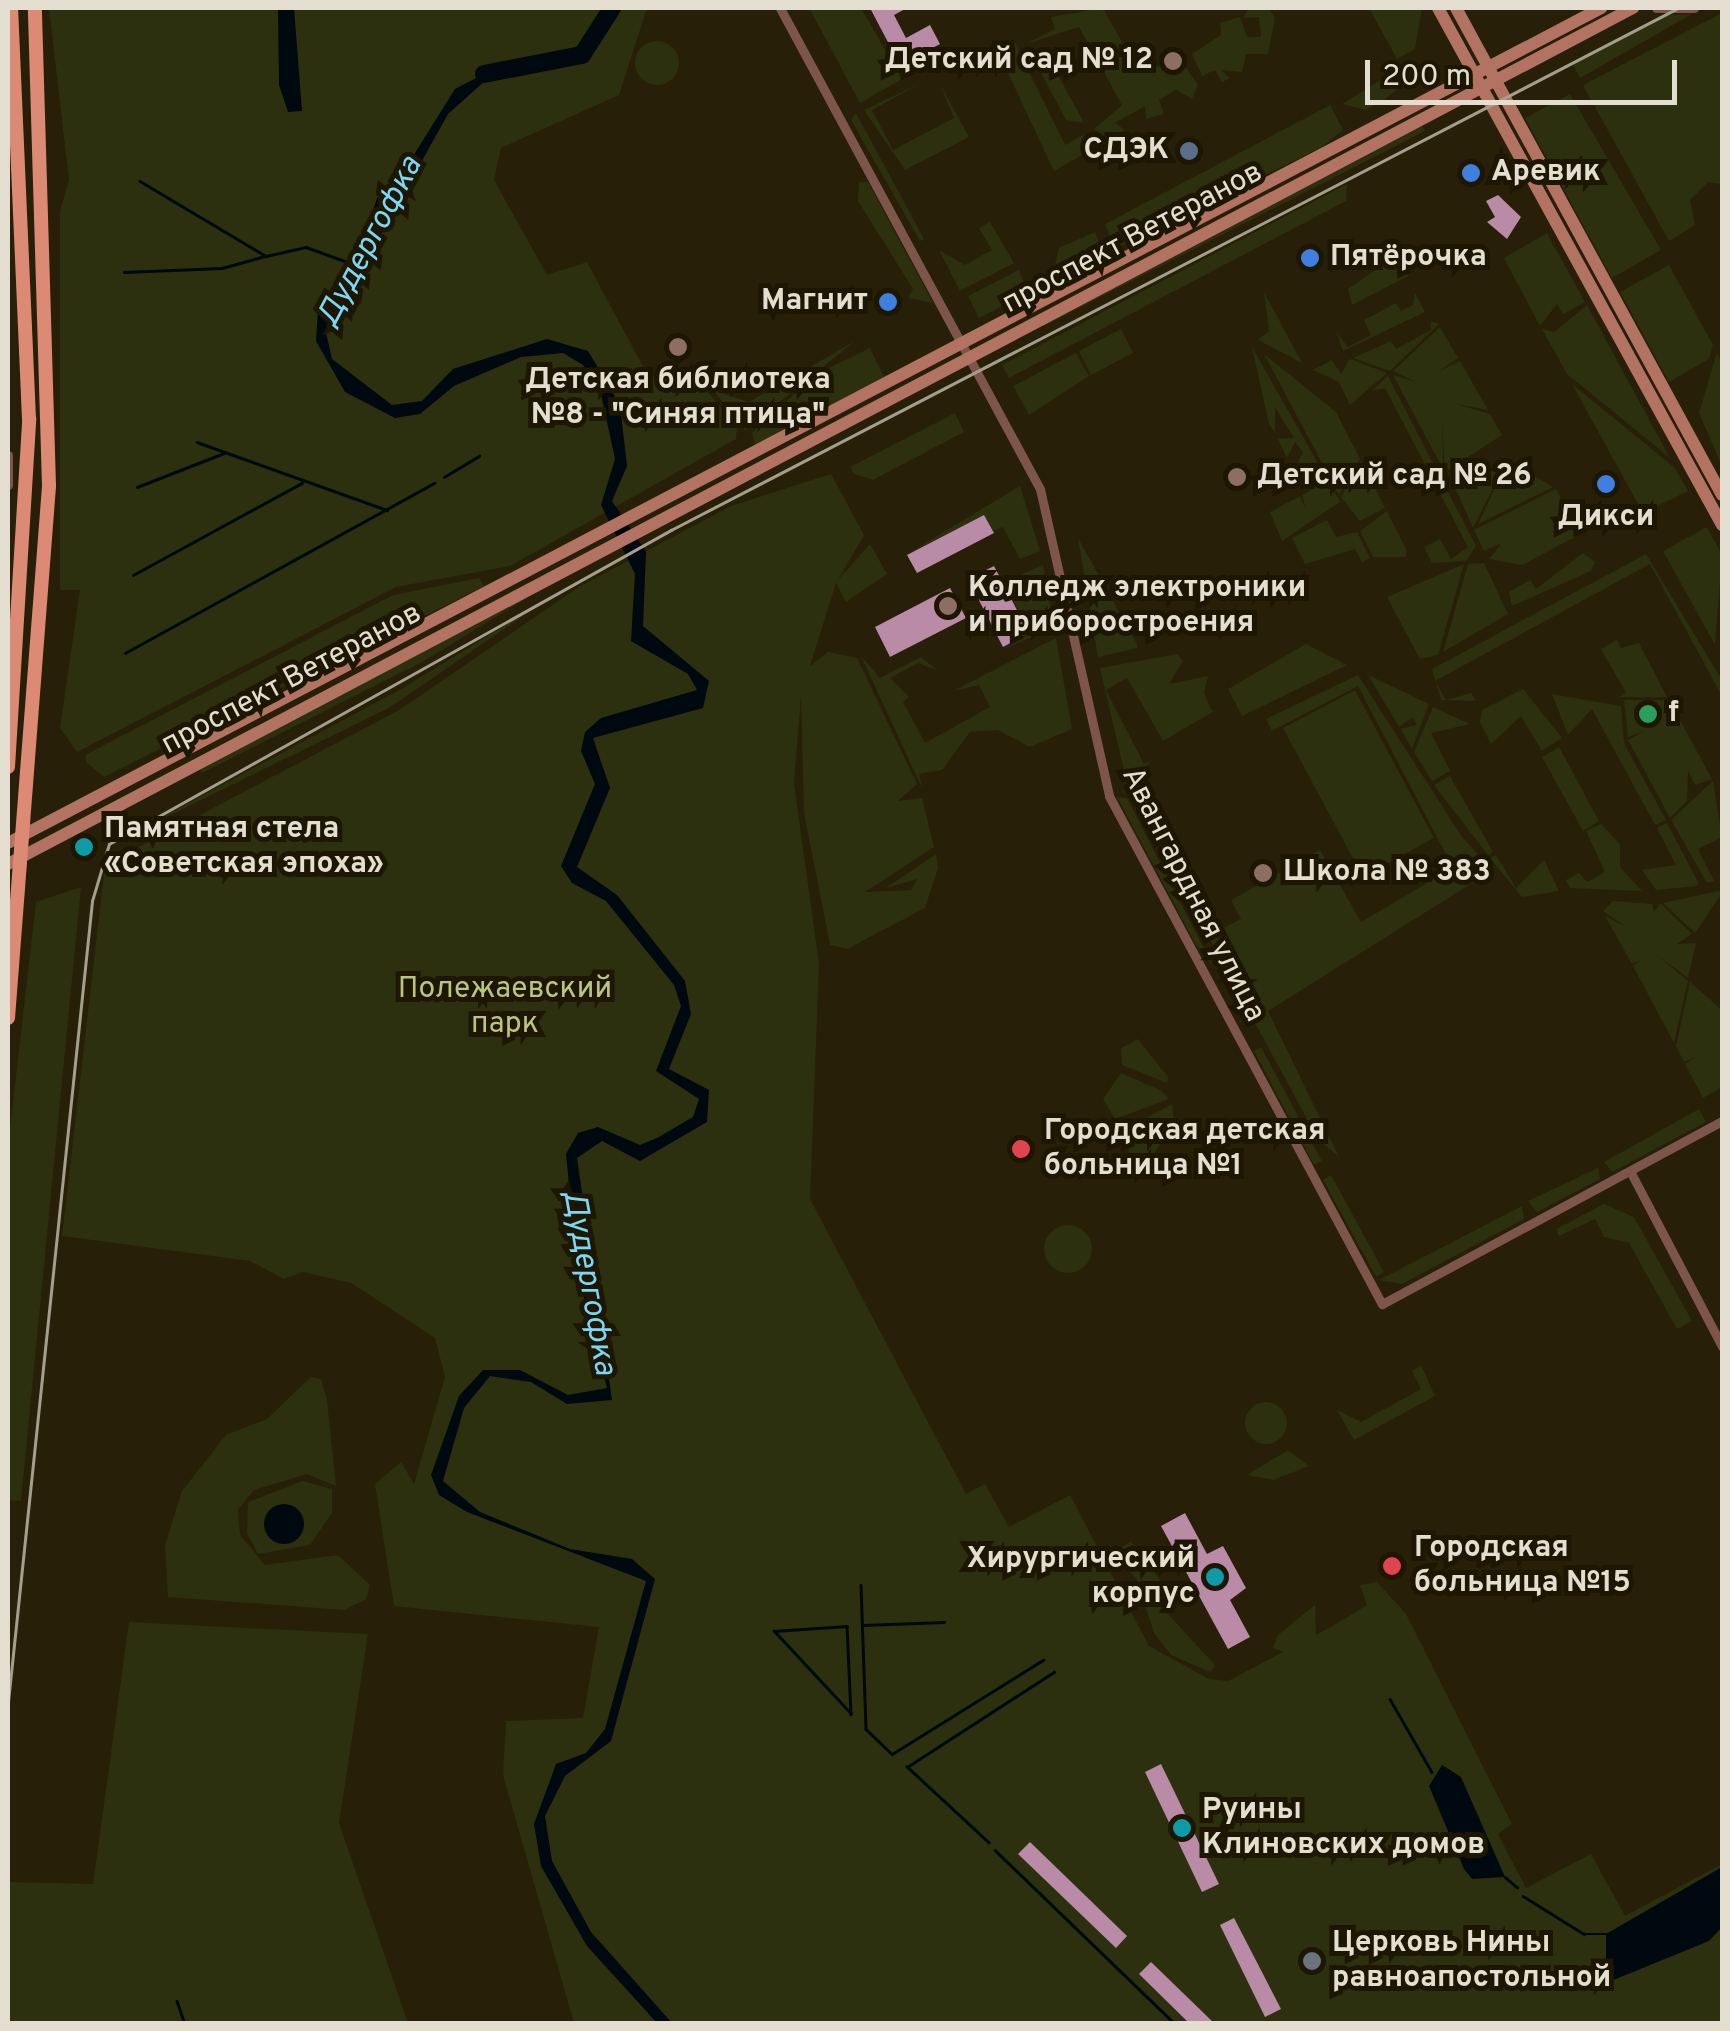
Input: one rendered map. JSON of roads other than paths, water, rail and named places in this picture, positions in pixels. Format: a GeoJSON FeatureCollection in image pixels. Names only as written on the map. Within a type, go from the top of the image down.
{"type":"FeatureCollection","features":[{"type":"Feature","properties":{"kind":"main road"},"geometry":{"type":"LineString","coordinates":[[1438,8],[1718,497]]}},
{"type":"Feature","properties":{"kind":"main road"},"geometry":{"type":"LineString","coordinates":[[1456,8],[1718,497],[1722,525]]}},
{"type":"Feature","properties":{"kind":"main road","name":"проспект Ветеранов"},"geometry":{"type":"LineString","coordinates":[[1492,72],[1601,8]]}},
{"type":"Feature","properties":{"kind":"main road","name":"проспект Ветеранов"},"geometry":{"type":"LineString","coordinates":[[8,843],[655,511],[1478,79],[1633,8]]}},
{"type":"Feature","properties":{"kind":"main road"},"geometry":{"type":"LineString","coordinates":[[8,767],[29,418],[10,10]]}},
{"type":"Feature","properties":{"kind":"main road"},"geometry":{"type":"LineString","coordinates":[[8,1018],[28,832],[50,435],[35,10]]}},
{"type":"Feature","properties":{"kind":"main road","name":"проспект Ветеранов"},"geometry":{"type":"LineString","coordinates":[[8,864],[599,540]]}},
{"type":"Feature","properties":{"kind":"street","name":"Авангардная улица"},"geometry":{"type":"LineString","coordinates":[[780,8],[966,349],[1048,511],[1109,796],[1382,1304],[1630,1171]]}},
{"type":"Feature","properties":{"kind":"street"},"geometry":{"type":"LineString","coordinates":[[1656,8],[1694,8]]}},
{"type":"Feature","properties":{"kind":"street"},"geometry":{"type":"LineString","coordinates":[[10,10],[35,10]]}},
{"type":"Feature","properties":{"kind":"street"},"geometry":{"type":"LineString","coordinates":[[8,455],[8,485]]}},
{"type":"Feature","properties":{"kind":"street"},"geometry":{"type":"LineString","coordinates":[[8,623],[18,640]]}},
{"type":"Feature","properties":{"kind":"street"},"geometry":{"type":"LineString","coordinates":[[1722,1121],[1630,1171],[1722,1346]]}},
{"type":"Feature","properties":{"kind":"water"},"geometry":{"type":"Polygon","coordinates":[[[278,8],[294,8],[302,111],[288,112],[279,85],[278,8]]]}},
{"type":"Feature","properties":{"kind":"water"},"geometry":{"type":"Polygon","coordinates":[[[505,63],[448,114],[326,333],[332,359],[392,405],[422,401],[453,369],[547,339],[588,351],[620,405],[627,466],[612,501],[646,552],[643,626],[709,681],[703,708],[593,738],[610,788],[577,867],[617,895],[685,981],[691,1014],[669,1069],[709,1090],[707,1122],[640,1161],[602,1141],[577,1158],[612,1400],[567,1404],[531,1382],[490,1376],[464,1408],[443,1481],[480,1512],[570,1549],[632,1559],[655,1579],[611,1741],[565,1776],[545,1816],[552,1861],[591,1932],[672,2023],[657,2023],[587,1946],[541,1866],[534,1824],[556,1764],[586,1753],[605,1729],[646,1581],[467,1512],[439,1495],[431,1475],[459,1396],[483,1370],[520,1370],[568,1395],[607,1388],[578,1274],[566,1154],[578,1133],[598,1127],[640,1145],[657,1138],[693,1117],[699,1099],[656,1071],[681,1006],[674,985],[606,901],[572,883],[561,866],[595,784],[581,751],[585,732],[601,718],[697,690],[688,674],[631,641],[635,574],[601,505],[615,459],[601,394],[583,365],[563,353],[521,357],[454,386],[420,414],[395,418],[345,392],[316,341],[318,309],[358,258],[377,198],[395,185],[455,89],[505,63]]]}},
{"type":"Feature","properties":{"kind":"water"},"geometry":{"type":"Polygon","coordinates":[[[284,1504],[298,1510],[304,1524],[298,1538],[284,1544],[270,1538],[264,1524],[270,1510],[284,1504]]]}},
{"type":"Feature","properties":{"kind":"water"},"geometry":{"type":"Polygon","coordinates":[[[1442,1765],[1461,1777],[1505,1877],[1472,1879],[1464,1869],[1429,1786],[1442,1765]]]}},
{"type":"Feature","properties":{"kind":"water"},"geometry":{"type":"Polygon","coordinates":[[[1722,1867],[1722,1927],[1709,1941],[1606,1983],[1606,1934],[1722,1867]]]}},
{"type":"Feature","properties":{"kind":"waterway","name":"Дудергофка"},"geometry":{"type":"LineString","coordinates":[[484,74],[582,55],[612,8]]}},
{"type":"Feature","properties":{"kind":"waterway"},"geometry":{"type":"LineString","coordinates":[[140,181],[266,256],[306,247],[353,264]]}},
{"type":"Feature","properties":{"kind":"waterway"},"geometry":{"type":"LineString","coordinates":[[124,272],[222,268],[265,256]]}},
{"type":"Feature","properties":{"kind":"waterway"},"geometry":{"type":"LineString","coordinates":[[197,442],[387,510]]}},
{"type":"Feature","properties":{"kind":"waterway"},"geometry":{"type":"LineString","coordinates":[[137,487],[224,453]]}},
{"type":"Feature","properties":{"kind":"waterway"},"geometry":{"type":"LineString","coordinates":[[444,477],[479,456]]}},
{"type":"Feature","properties":{"kind":"waterway"},"geometry":{"type":"LineString","coordinates":[[133,575],[302,483]]}},
{"type":"Feature","properties":{"kind":"waterway"},"geometry":{"type":"LineString","coordinates":[[125,653],[434,483]]}},
{"type":"Feature","properties":{"kind":"waterway"},"geometry":{"type":"LineString","coordinates":[[861,1585],[866,1729],[892,1754],[1043,1660]]}},
{"type":"Feature","properties":{"kind":"waterway"},"geometry":{"type":"LineString","coordinates":[[863,1625],[944,1622]]}},
{"type":"Feature","properties":{"kind":"waterway"},"geometry":{"type":"LineString","coordinates":[[847,1626],[851,1714],[774,1631],[847,1626]]}},
{"type":"Feature","properties":{"kind":"waterway"},"geometry":{"type":"LineString","coordinates":[[989,1843],[907,1767],[1054,1672]]}},
{"type":"Feature","properties":{"kind":"waterway"},"geometry":{"type":"LineString","coordinates":[[1390,1699],[1432,1772]]}},
{"type":"Feature","properties":{"kind":"waterway"},"geometry":{"type":"LineString","coordinates":[[995,1850],[1175,2024]]}},
{"type":"Feature","properties":{"kind":"waterway"},"geometry":{"type":"LineString","coordinates":[[1505,1877],[1517,1887]]}},
{"type":"Feature","properties":{"kind":"waterway"},"geometry":{"type":"LineString","coordinates":[[1523,1896],[1584,1934],[1606,1934]]}},
{"type":"Feature","properties":{"kind":"waterway"},"geometry":{"type":"LineString","coordinates":[[177,2001],[185,2024]]}},
{"type":"Feature","properties":{"kind":"tram line"},"geometry":{"type":"LineString","coordinates":[[8,1702],[92,901],[109,844],[671,530],[1678,8]]}},
{"type":"Feature","properties":{"kind":"place","name":"Детский сад № 12"},"geometry":{"type":"Point","coordinates":[1173,61]}},
{"type":"Feature","properties":{"kind":"place","name":"СДЭК"},"geometry":{"type":"Point","coordinates":[1189,151]}},
{"type":"Feature","properties":{"kind":"place","name":"Аревик"},"geometry":{"type":"Point","coordinates":[1471,173]}},
{"type":"Feature","properties":{"kind":"place","name":"Пятёрочка"},"geometry":{"type":"Point","coordinates":[1310,258]}},
{"type":"Feature","properties":{"kind":"place","name":"Магнит"},"geometry":{"type":"Point","coordinates":[888,302]}},
{"type":"Feature","properties":{"kind":"place","name":"Детская библиотека №8 - \"Синяя птица\""},"geometry":{"type":"Point","coordinates":[678,347]}},
{"type":"Feature","properties":{"kind":"place","name":"Детский сад № 26"},"geometry":{"type":"Point","coordinates":[1237,477]}},
{"type":"Feature","properties":{"kind":"place","name":"Дикси"},"geometry":{"type":"Point","coordinates":[1606,484]}},
{"type":"Feature","properties":{"kind":"place","name":"Колледж электроники и приборостроения"},"geometry":{"type":"Point","coordinates":[948,606]}},
{"type":"Feature","properties":{"kind":"place","name":"f"},"geometry":{"type":"Point","coordinates":[1648,714]}},
{"type":"Feature","properties":{"kind":"place","name":"Памятная стела «Советская эпоха»"},"geometry":{"type":"Point","coordinates":[84,847]}},
{"type":"Feature","properties":{"kind":"place","name":"Школа № 383"},"geometry":{"type":"Point","coordinates":[1263,873]}},
{"type":"Feature","properties":{"kind":"place","name":"Городская детская больница №1"},"geometry":{"type":"Point","coordinates":[1021,1149]}},
{"type":"Feature","properties":{"kind":"place","name":"Городская больница №15"},"geometry":{"type":"Point","coordinates":[1392,1566]}},
{"type":"Feature","properties":{"kind":"place","name":"Хирургический корпус"},"geometry":{"type":"Point","coordinates":[1215,1577]}},
{"type":"Feature","properties":{"kind":"place","name":"Руины Клиновских домов"},"geometry":{"type":"Point","coordinates":[1182,1828]}},
{"type":"Feature","properties":{"kind":"place","name":"Церковь Нины равноапостольной"},"geometry":{"type":"Point","coordinates":[1312,1961]}},
{"type":"Feature","properties":{"kind":"park label","name":"Полежаевский парк"},"geometry":{"type":"Point","coordinates":[505,1007]}}]}
